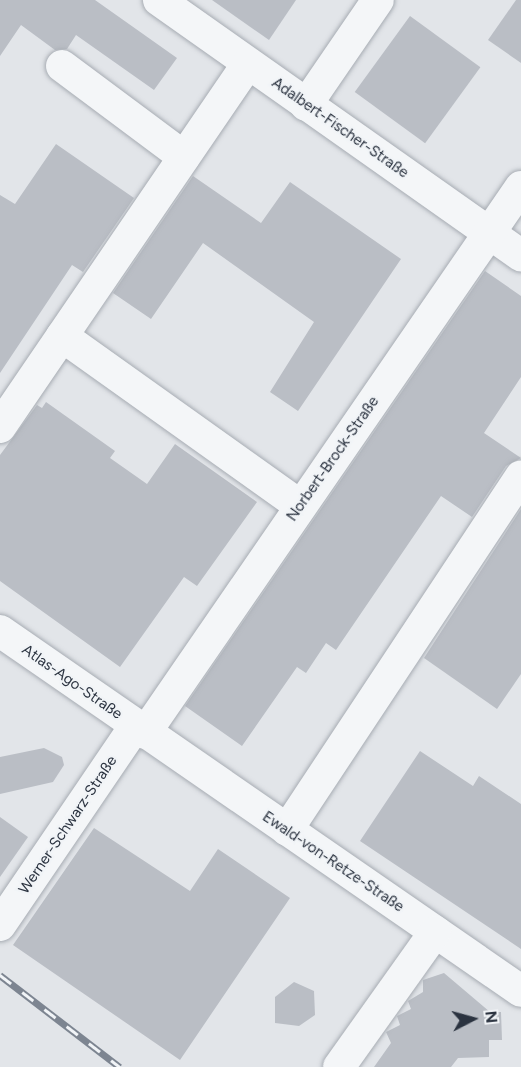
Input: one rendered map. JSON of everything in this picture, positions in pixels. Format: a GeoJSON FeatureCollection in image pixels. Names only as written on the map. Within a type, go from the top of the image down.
{"type":"FeatureCollection","features":[{"type":"Feature","properties":{"kind":"lane","name":"Adalbert-Fischer-Straße"},"geometry":{"type":"LineString","coordinates":[[159,0],[521,255]]}},
{"type":"Feature","properties":{"kind":"lane"},"geometry":{"type":"LineString","coordinates":[[306,105],[378,0]]}},
{"type":"Feature","properties":{"kind":"lane"},"geometry":{"type":"LineString","coordinates":[[0,427],[248,63]]}},
{"type":"Feature","properties":{"kind":"lane"},"geometry":{"type":"LineString","coordinates":[[62,66],[184,157]]}},
{"type":"Feature","properties":{"kind":"lane","name":"Norbert-Brock-Straße"},"geometry":{"type":"LineString","coordinates":[[140,729],[300,506],[521,187]]}},
{"type":"Feature","properties":{"kind":"lane"},"geometry":{"type":"LineString","coordinates":[[62,336],[300,506]]}},
{"type":"Feature","properties":{"kind":"lane"},"geometry":{"type":"LineString","coordinates":[[287,830],[521,476]]}},
{"type":"Feature","properties":{"kind":"lane","name":"Atlas-Ago-Straße"},"geometry":{"type":"LineString","coordinates":[[0,631],[140,729]]}},
{"type":"Feature","properties":{"kind":"lane","name":"Ewald-von-Retze-Straße"},"geometry":{"type":"LineString","coordinates":[[140,729],[521,991]]}},
{"type":"Feature","properties":{"kind":"lane","name":"Werner-Schwarz-Straße"},"geometry":{"type":"LineString","coordinates":[[0,925],[140,729]]}},
{"type":"Feature","properties":{"kind":"lane"},"geometry":{"type":"LineString","coordinates":[[339,1067],[435,932]]}},
{"type":"Feature","properties":{"kind":"building"},"geometry":{"type":"Polygon","coordinates":[[[0,0],[95,0],[177,58],[154,90],[76,35],[67,49],[55,50],[21,25],[0,56],[0,0]]]}},
{"type":"Feature","properties":{"kind":"building"},"geometry":{"type":"Polygon","coordinates":[[[212,0],[296,0],[269,40],[212,0]]]}},
{"type":"Feature","properties":{"kind":"building"},"geometry":{"type":"Polygon","coordinates":[[[516,0],[521,0],[521,63],[488,40],[516,0]]]}},
{"type":"Feature","properties":{"kind":"building"},"geometry":{"type":"Polygon","coordinates":[[[410,16],[480,67],[425,143],[355,92],[410,16]]]}},
{"type":"Feature","properties":{"kind":"building"},"geometry":{"type":"Polygon","coordinates":[[[56,144],[134,198],[83,272],[72,265],[0,373],[0,195],[15,204],[56,144]]]}},
{"type":"Feature","properties":{"kind":"building"},"geometry":{"type":"Polygon","coordinates":[[[193,176],[261,223],[290,182],[401,259],[298,411],[270,392],[314,322],[203,243],[151,319],[113,293],[193,176]]]}},
{"type":"Feature","properties":{"kind":"building"},"geometry":{"type":"Polygon","coordinates":[[[485,271],[521,296],[521,377],[484,433],[521,458],[506,466],[472,517],[441,496],[336,650],[326,643],[306,673],[297,667],[242,746],[185,706],[485,271]]]}},
{"type":"Feature","properties":{"kind":"building"},"geometry":{"type":"Polygon","coordinates":[[[46,402],[115,451],[110,458],[147,484],[175,444],[257,502],[197,586],[184,577],[120,667],[0,581],[0,455],[37,405],[42,408],[46,402]]]}},
{"type":"Feature","properties":{"kind":"building"},"geometry":{"type":"Polygon","coordinates":[[[521,509],[521,674],[497,709],[424,658],[521,509]]]}},
{"type":"Feature","properties":{"kind":"building"},"geometry":{"type":"Polygon","coordinates":[[[44,748],[62,757],[64,765],[53,782],[0,794],[0,757],[44,748]]]}},
{"type":"Feature","properties":{"kind":"building"},"geometry":{"type":"Polygon","coordinates":[[[420,751],[473,786],[479,776],[521,804],[521,949],[360,841],[420,751]]]}},
{"type":"Feature","properties":{"kind":"building"},"geometry":{"type":"Polygon","coordinates":[[[0,817],[28,837],[0,877],[0,817]]]}},
{"type":"Feature","properties":{"kind":"building"},"geometry":{"type":"Polygon","coordinates":[[[94,828],[190,891],[218,849],[290,898],[180,1060],[13,945],[94,828]]]}},
{"type":"Feature","properties":{"kind":"building"},"geometry":{"type":"Polygon","coordinates":[[[444,973],[490,1012],[501,1012],[502,1040],[489,1040],[489,1057],[458,1058],[451,1067],[374,1067],[391,1043],[386,1032],[400,1025],[397,1016],[411,1009],[408,1001],[423,992],[423,980],[444,973]]]}},
{"type":"Feature","properties":{"kind":"building"},"geometry":{"type":"Polygon","coordinates":[[[294,982],[314,991],[315,1015],[299,1026],[275,1023],[275,997],[294,982]]]}},
{"type":"Feature","properties":{"kind":"railway"},"geometry":{"type":"LineString","coordinates":[[0,975],[120,1067]]}}]}
